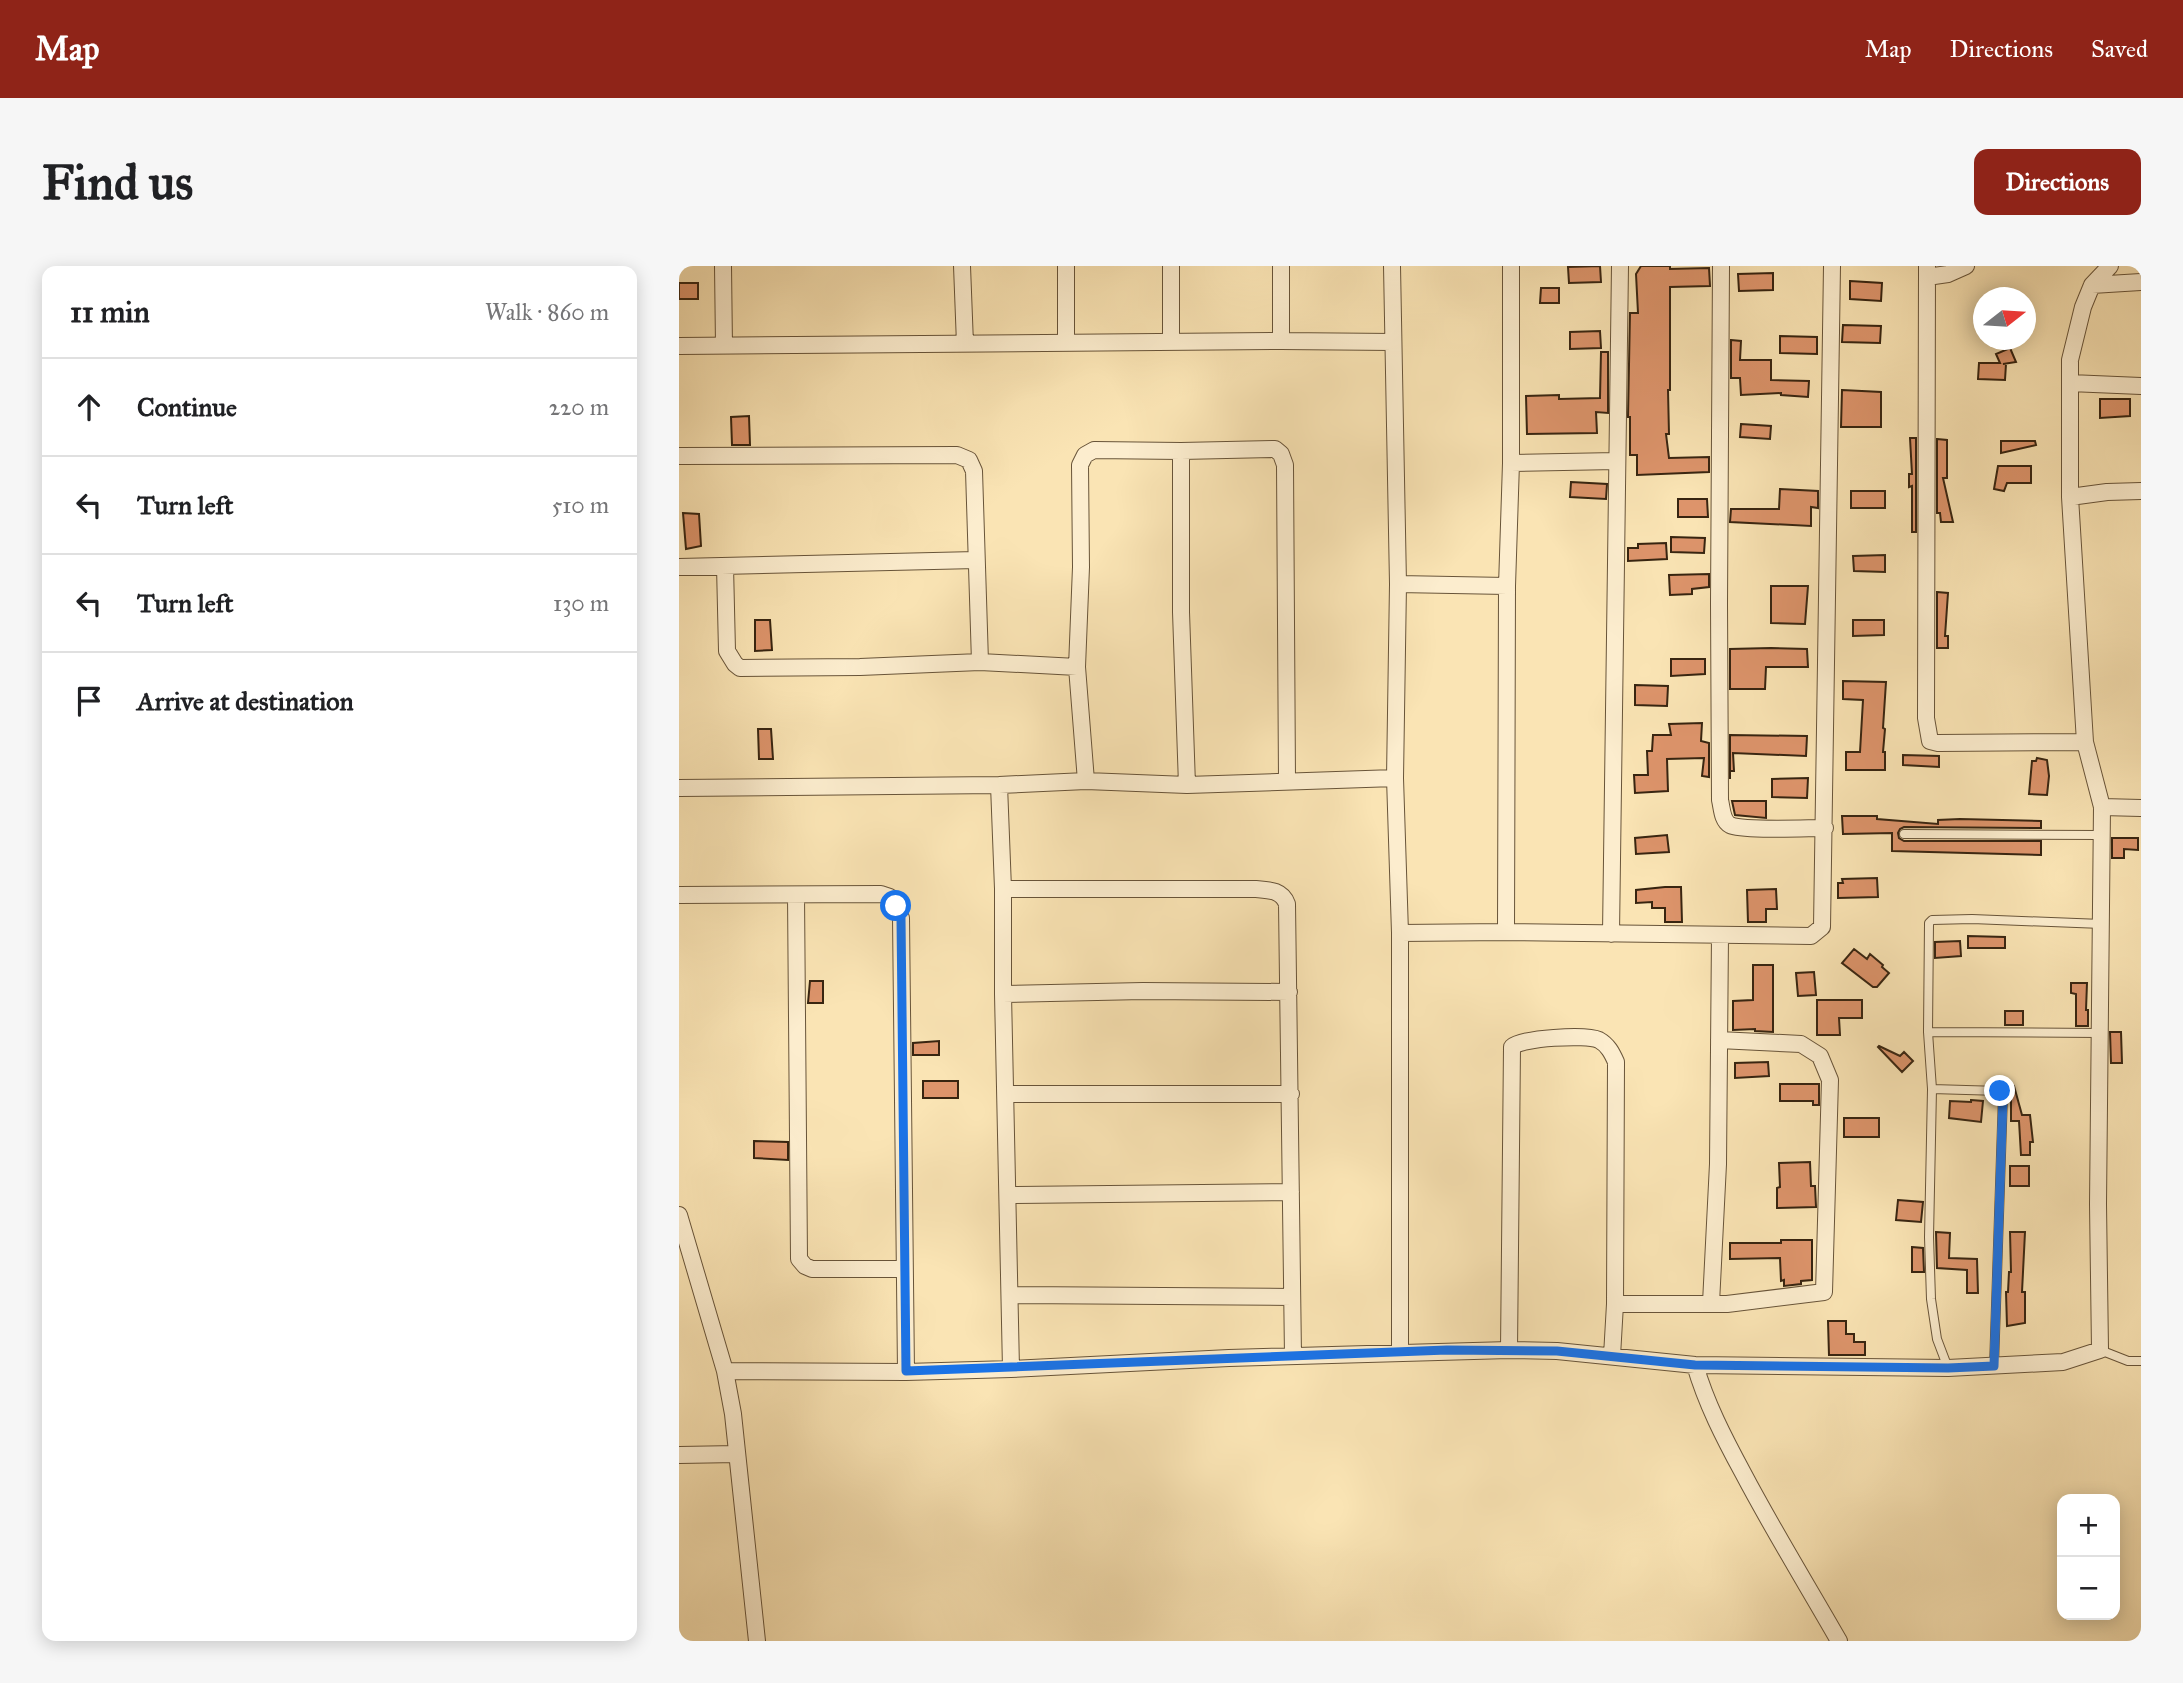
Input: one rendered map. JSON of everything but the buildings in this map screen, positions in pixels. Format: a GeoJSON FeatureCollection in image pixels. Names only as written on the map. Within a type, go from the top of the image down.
{"type":"FeatureCollection","features":[{"type":"Feature","properties":{"kind":"street"},"geometry":{"type":"LineString","coordinates":[[723,266],[724,346]]}},
{"type":"Feature","properties":{"kind":"street"},"geometry":{"type":"LineString","coordinates":[[962,266],[965,344]]}},
{"type":"Feature","properties":{"kind":"street"},"geometry":{"type":"LineString","coordinates":[[1066,266],[1066,343]]}},
{"type":"Feature","properties":{"kind":"street"},"geometry":{"type":"LineString","coordinates":[[1171,266],[1171,342]]}},
{"type":"Feature","properties":{"kind":"street"},"geometry":{"type":"LineString","coordinates":[[1280,341],[1281,266]]}},
{"type":"Feature","properties":{"kind":"street"},"geometry":{"type":"LineString","coordinates":[[1392,266],[1398,584],[1395,778],[1400,933],[1400,1353]]}},
{"type":"Feature","properties":{"kind":"street"},"geometry":{"type":"LineString","coordinates":[[1506,932],[1511,266]]}},
{"type":"Feature","properties":{"kind":"street"},"geometry":{"type":"LineString","coordinates":[[1611,934],[1620,266]]}},
{"type":"Feature","properties":{"kind":"street"},"geometry":{"type":"LineString","coordinates":[[1721,266],[1720,800],[1725,820],[1732,826],[1825,828]]}},
{"type":"Feature","properties":{"kind":"street"},"geometry":{"type":"LineString","coordinates":[[1400,933],[1811,936],[1822,927],[1832,266]]}},
{"type":"Feature","properties":{"kind":"street"},"geometry":{"type":"LineString","coordinates":[[1966,266],[1948,274],[1927,272],[1928,738],[1938,743],[2085,742]]}},
{"type":"Feature","properties":{"kind":"street"},"geometry":{"type":"LineString","coordinates":[[725,1371],[1011,1369],[1293,1356],[1509,1350],[1612,1356],[1695,1365],[1948,1368],[2063,1362],[2100,1350],[2099,1033],[2102,807],[2085,742],[2070,497],[2070,360],[2075,334],[2092,285],[2110,266]]}},
{"type":"Feature","properties":{"kind":"street"},"geometry":{"type":"LineString","coordinates":[[2092,285],[2141,282]]}},
{"type":"Feature","properties":{"kind":"street"},"geometry":{"type":"LineString","coordinates":[[679,346],[1392,342]]}},
{"type":"Feature","properties":{"kind":"street"},"geometry":{"type":"LineString","coordinates":[[2070,383],[2141,386]]}},
{"type":"Feature","properties":{"kind":"street"},"geometry":{"type":"LineString","coordinates":[[1086,781],[1077,667],[1081,568],[1080,465],[1085,455],[1094,450],[1181,452],[1275,449],[1284,458],[1287,780]]}},
{"type":"Feature","properties":{"kind":"street"},"geometry":{"type":"LineString","coordinates":[[1181,452],[1181,612],[1187,785]]}},
{"type":"Feature","properties":{"kind":"street"},"geometry":{"type":"LineString","coordinates":[[679,456],[957,456],[969,460],[974,471],[980,662]]}},
{"type":"Feature","properties":{"kind":"street"},"geometry":{"type":"LineString","coordinates":[[1511,463],[1616,461]]}},
{"type":"Feature","properties":{"kind":"street"},"geometry":{"type":"LineString","coordinates":[[2070,497],[2141,491]]}},
{"type":"Feature","properties":{"kind":"street"},"geometry":{"type":"LineString","coordinates":[[679,567],[976,561]]}},
{"type":"Feature","properties":{"kind":"street"},"geometry":{"type":"LineString","coordinates":[[725,566],[727,651],[740,667],[860,667],[980,662],[1077,667]]}},
{"type":"Feature","properties":{"kind":"street"},"geometry":{"type":"LineString","coordinates":[[1398,584],[1507,586]]}},
{"type":"Feature","properties":{"kind":"street"},"geometry":{"type":"LineString","coordinates":[[679,788],[999,785],[1086,781],[1187,785],[1395,778]]}},
{"type":"Feature","properties":{"kind":"street"},"geometry":{"type":"LineString","coordinates":[[999,785],[1011,1369]]}},
{"type":"Feature","properties":{"kind":"street"},"geometry":{"type":"LineString","coordinates":[[2102,807],[2141,808]]}},
{"type":"Feature","properties":{"kind":"street"},"geometry":{"type":"LineString","coordinates":[[1003,889],[1256,889],[1279,893],[1287,904],[1293,1356]]}},
{"type":"Feature","properties":{"kind":"street"},"geometry":{"type":"LineString","coordinates":[[679,895],[881,894],[890,897],[901,918],[906,1371]]}},
{"type":"Feature","properties":{"kind":"street"},"geometry":{"type":"LineString","coordinates":[[796,895],[799,1259],[811,1269],[904,1269]]}},
{"type":"Feature","properties":{"kind":"street"},"geometry":{"type":"LineString","coordinates":[[1711,1303],[1718,1164],[1720,935]]}},
{"type":"Feature","properties":{"kind":"street"},"geometry":{"type":"LineString","coordinates":[[1003,994],[1289,992]]}},
{"type":"Feature","properties":{"kind":"street"},"geometry":{"type":"LineString","coordinates":[[1509,1350],[1512,1047],[1529,1040],[1590,1037],[1606,1046],[1616,1062],[1615,1304],[1612,1356]]}},
{"type":"Feature","properties":{"kind":"street"},"geometry":{"type":"LineString","coordinates":[[1615,1304],[1727,1304],[1824,1292],[1830,1080],[1820,1056],[1801,1044],[1719,1040]]}},
{"type":"Feature","properties":{"kind":"street"},"geometry":{"type":"LineString","coordinates":[[1006,1094],[1291,1094]]}},
{"type":"Feature","properties":{"kind":"street"},"geometry":{"type":"LineString","coordinates":[[1008,1195],[1291,1192]]}},
{"type":"Feature","properties":{"kind":"street"},"geometry":{"type":"LineString","coordinates":[[679,1215],[725,1371],[733,1414],[757,1641]]}},
{"type":"Feature","properties":{"kind":"street"},"geometry":{"type":"LineString","coordinates":[[1010,1295],[1292,1297]]}},
{"type":"Feature","properties":{"kind":"street"},"geometry":{"type":"LineString","coordinates":[[1695,1365],[1702,1391],[1732,1452],[1839,1641]]}},
{"type":"Feature","properties":{"kind":"street"},"geometry":{"type":"LineString","coordinates":[[679,1455],[737,1454]]}},
{"type":"Feature","properties":{"kind":"lane"},"geometry":{"type":"LineString","coordinates":[[1904,834],[2101,835]]}},
{"type":"Feature","properties":{"kind":"lane"},"geometry":{"type":"LineString","coordinates":[[1948,1368],[1937,1339],[1931,1299],[1929,1237],[1932,1089],[1928,1032],[1929,921],[1972,919],[2102,924]]}},
{"type":"Feature","properties":{"kind":"lane"},"geometry":{"type":"LineString","coordinates":[[1928,1032],[2099,1033]]}},
{"type":"Feature","properties":{"kind":"lane"},"geometry":{"type":"LineString","coordinates":[[1932,1089],[2000,1091],[2003,1095],[1994,1366]]}},
{"type":"Feature","properties":{"kind":"lane"},"geometry":{"type":"LineString","coordinates":[[2100,1350],[2128,1361],[2141,1361]]}},
{"type":"Feature","properties":{"kind":"route"},"geometry":{"type":"LineString","coordinates":[[896,906],[901,918],[906,1371],[1447,1350],[1557,1351],[1695,1365],[1812,1368],[1994,1366],[2003,1095],[2000,1091]]}}]}
